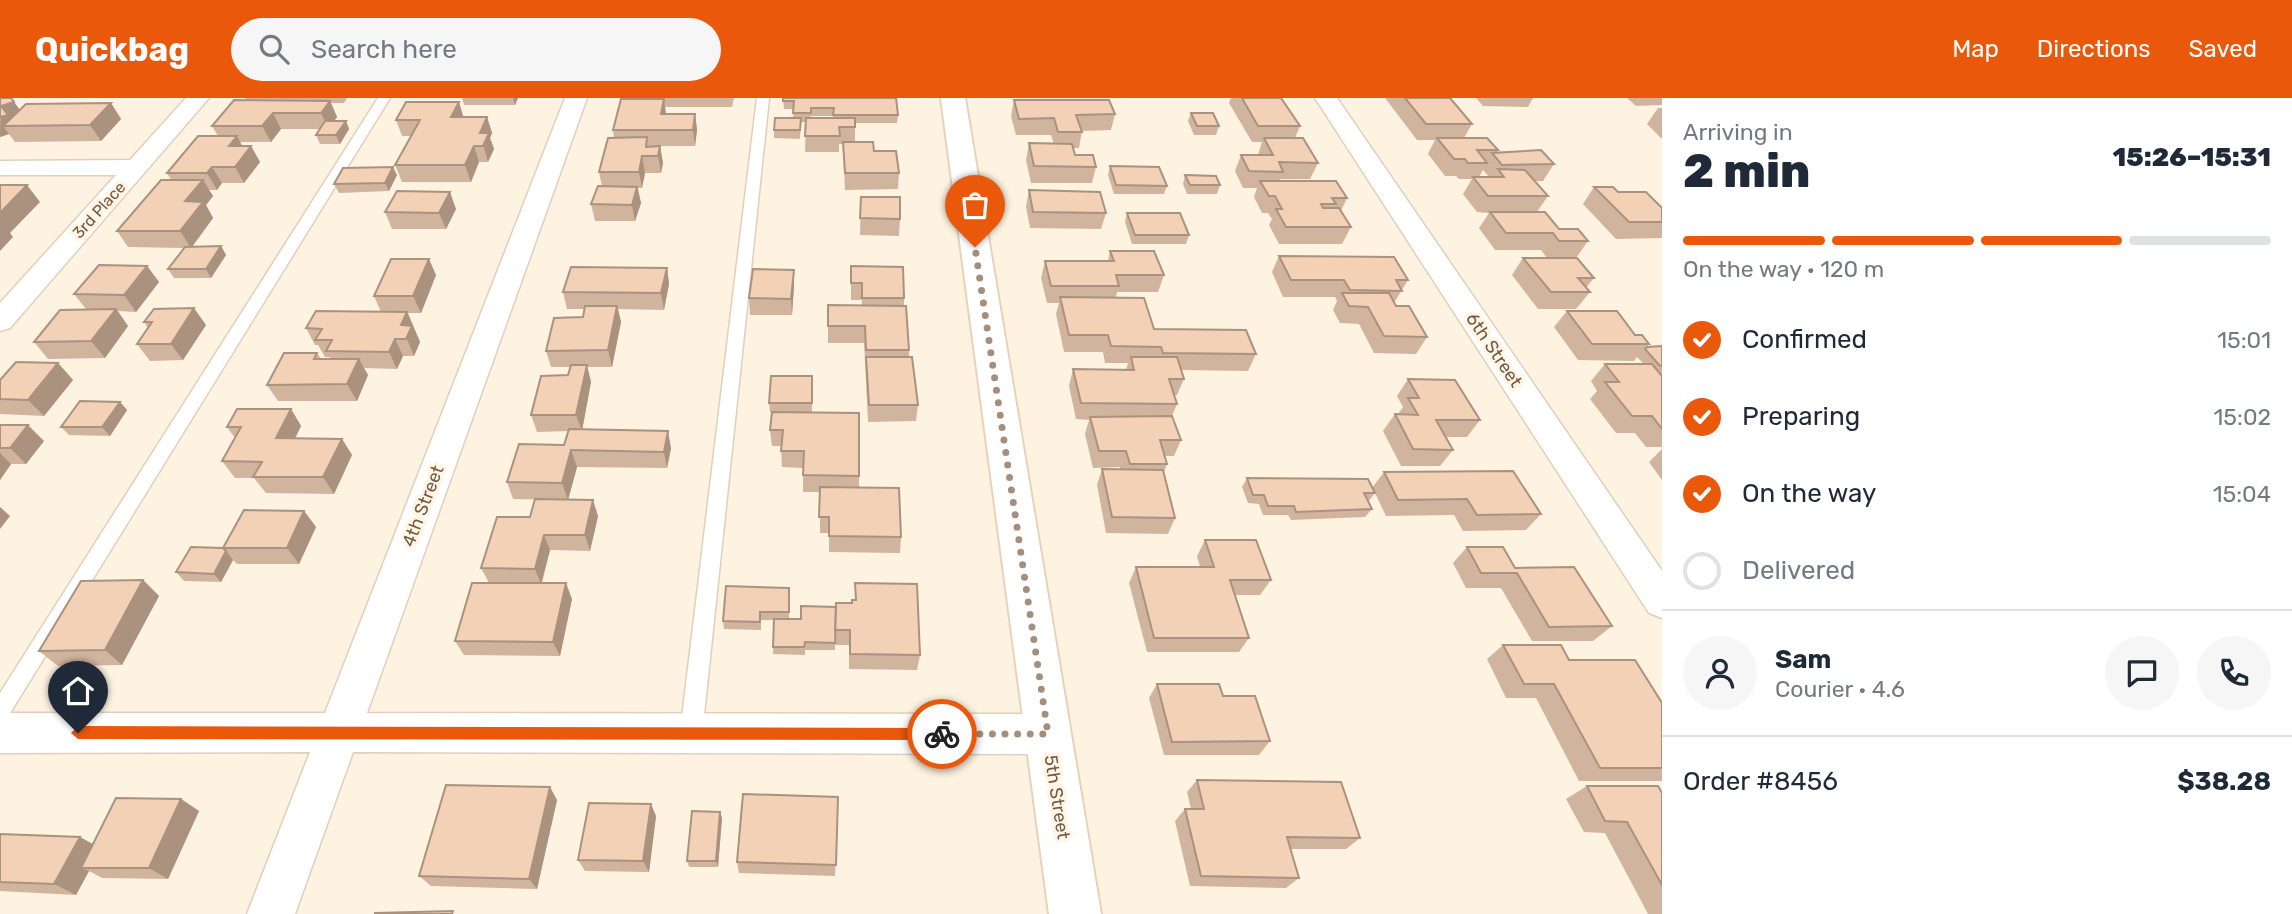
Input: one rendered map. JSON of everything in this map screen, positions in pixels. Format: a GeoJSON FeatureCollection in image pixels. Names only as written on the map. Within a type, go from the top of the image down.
{"type":"FeatureCollection","features":[{"type":"Feature","properties":{"kind":"street","name":"3rd Place"},"geometry":{"type":"LineString","coordinates":[[0,321],[198,98]]}},
{"type":"Feature","properties":{"kind":"street","name":"4th Street"},"geometry":{"type":"LineString","coordinates":[[271,914],[576,98]]}},
{"type":"Feature","properties":{"kind":"street","name":"5th Street"},"geometry":{"type":"LineString","coordinates":[[953,98],[1075,914]]}},
{"type":"Feature","properties":{"kind":"street","name":"6th Street"},"geometry":{"type":"LineString","coordinates":[[1326,98],[1662,602]]}},
{"type":"Feature","properties":{"kind":"street"},"geometry":{"type":"LineString","coordinates":[[0,168],[138,167]]}},
{"type":"Feature","properties":{"kind":"street"},"geometry":{"type":"LineString","coordinates":[[0,733],[339,731],[691,735],[1048,734]]}},
{"type":"Feature","properties":{"kind":"lane"},"geometry":{"type":"LineString","coordinates":[[0,711],[384,98]]}},
{"type":"Feature","properties":{"kind":"lane"},"geometry":{"type":"LineString","coordinates":[[691,735],[763,98]]}},
{"type":"Feature","properties":{"kind":"building"},"geometry":{"type":"Polygon","coordinates":[[[0,98],[11,98],[14,102],[1,106],[8,115],[0,117],[0,98]]]}},
{"type":"Feature","properties":{"kind":"building"},"geometry":{"type":"Polygon","coordinates":[[[783,98],[896,98],[898,115],[833,115],[834,108],[811,108],[811,113],[793,113],[794,101],[783,101],[783,98]]]}},
{"type":"Feature","properties":{"kind":"building"},"geometry":{"type":"Polygon","coordinates":[[[1242,98],[1281,98],[1300,126],[1258,126],[1242,98]]]}},
{"type":"Feature","properties":{"kind":"building"},"geometry":{"type":"Polygon","coordinates":[[[1405,98],[1450,98],[1472,124],[1426,124],[1405,98]]]}},
{"type":"Feature","properties":{"kind":"building"},"geometry":{"type":"Polygon","coordinates":[[[621,99],[664,99],[661,114],[695,114],[693,130],[613,130],[621,99]]]}},
{"type":"Feature","properties":{"kind":"building"},"geometry":{"type":"Polygon","coordinates":[[[234,100],[330,101],[321,113],[273,113],[262,126],[212,126],[234,100]]]}},
{"type":"Feature","properties":{"kind":"building"},"geometry":{"type":"Polygon","coordinates":[[[1014,100],[1109,100],[1115,114],[1076,115],[1082,132],[1058,132],[1054,118],[1019,119],[1014,100]]]}},
{"type":"Feature","properties":{"kind":"building"},"geometry":{"type":"Polygon","coordinates":[[[406,102],[459,102],[451,117],[487,117],[480,133],[489,133],[483,146],[474,146],[465,165],[395,165],[420,120],[396,120],[406,102]]]}},
{"type":"Feature","properties":{"kind":"building"},"geometry":{"type":"Polygon","coordinates":[[[111,103],[90,125],[3,126],[26,104],[111,103]]]}},
{"type":"Feature","properties":{"kind":"building"},"geometry":{"type":"Polygon","coordinates":[[[1191,113],[1213,113],[1219,126],[1197,126],[1191,113]]]}},
{"type":"Feature","properties":{"kind":"building"},"geometry":{"type":"Polygon","coordinates":[[[775,118],[801,118],[800,130],[774,130],[775,118]]]}},
{"type":"Feature","properties":{"kind":"building"},"geometry":{"type":"Polygon","coordinates":[[[806,118],[855,118],[855,127],[839,127],[840,136],[805,136],[806,118]]]}},
{"type":"Feature","properties":{"kind":"building"},"geometry":{"type":"Polygon","coordinates":[[[325,121],[346,121],[336,135],[316,135],[325,121]]]}},
{"type":"Feature","properties":{"kind":"building"},"geometry":{"type":"Polygon","coordinates":[[[198,136],[237,136],[229,146],[251,146],[235,167],[212,167],[207,173],[167,173],[198,136]]]}},
{"type":"Feature","properties":{"kind":"building"},"geometry":{"type":"Polygon","coordinates":[[[647,137],[646,147],[660,146],[658,156],[642,156],[639,172],[599,172],[608,138],[647,137]]]}},
{"type":"Feature","properties":{"kind":"building"},"geometry":{"type":"Polygon","coordinates":[[[1264,138],[1303,138],[1318,163],[1279,162],[1283,172],[1249,171],[1241,155],[1273,155],[1264,138]]]}},
{"type":"Feature","properties":{"kind":"building"},"geometry":{"type":"Polygon","coordinates":[[[1437,138],[1487,138],[1498,150],[1477,150],[1487,163],[1468,163],[1465,159],[1454,159],[1437,138]]]}},
{"type":"Feature","properties":{"kind":"building"},"geometry":{"type":"Polygon","coordinates":[[[843,142],[873,142],[874,151],[896,151],[899,173],[845,173],[843,142]]]}},
{"type":"Feature","properties":{"kind":"building"},"geometry":{"type":"Polygon","coordinates":[[[1029,143],[1072,144],[1075,155],[1093,155],[1096,167],[1034,166],[1029,143]]]}},
{"type":"Feature","properties":{"kind":"building"},"geometry":{"type":"Polygon","coordinates":[[[1541,150],[1554,164],[1502,165],[1492,153],[1541,150]]]}},
{"type":"Feature","properties":{"kind":"building"},"geometry":{"type":"Polygon","coordinates":[[[1110,166],[1159,167],[1167,186],[1116,185],[1110,166]]]}},
{"type":"Feature","properties":{"kind":"building"},"geometry":{"type":"Polygon","coordinates":[[[393,167],[385,183],[334,184],[343,168],[393,167]]]}},
{"type":"Feature","properties":{"kind":"building"},"geometry":{"type":"Polygon","coordinates":[[[1498,169],[1525,170],[1548,196],[1488,196],[1473,177],[1504,177],[1498,169]]]}},
{"type":"Feature","properties":{"kind":"building"},"geometry":{"type":"Polygon","coordinates":[[[1185,175],[1216,176],[1220,185],[1190,185],[1185,175]]]}},
{"type":"Feature","properties":{"kind":"building"},"geometry":{"type":"Polygon","coordinates":[[[161,180],[203,180],[185,201],[203,202],[180,231],[117,231],[161,180]]]}},
{"type":"Feature","properties":{"kind":"building"},"geometry":{"type":"Polygon","coordinates":[[[1260,181],[1336,181],[1347,198],[1332,198],[1336,204],[1321,204],[1323,208],[1339,208],[1351,227],[1286,227],[1276,209],[1282,209],[1275,196],[1269,196],[1260,181]]]}},
{"type":"Feature","properties":{"kind":"building"},"geometry":{"type":"Polygon","coordinates":[[[0,185],[27,185],[0,213],[0,185]]]}},
{"type":"Feature","properties":{"kind":"building"},"geometry":{"type":"Polygon","coordinates":[[[598,186],[637,187],[632,205],[591,204],[598,186]]]}},
{"type":"Feature","properties":{"kind":"building"},"geometry":{"type":"Polygon","coordinates":[[[1594,187],[1613,187],[1618,192],[1646,192],[1662,208],[1662,222],[1629,222],[1594,187]]]}},
{"type":"Feature","properties":{"kind":"building"},"geometry":{"type":"Polygon","coordinates":[[[1029,190],[1100,192],[1106,213],[1033,212],[1029,190]]]}},
{"type":"Feature","properties":{"kind":"building"},"geometry":{"type":"Polygon","coordinates":[[[397,191],[450,192],[439,213],[385,212],[397,191]]]}},
{"type":"Feature","properties":{"kind":"building"},"geometry":{"type":"Polygon","coordinates":[[[861,197],[900,197],[900,219],[860,218],[861,197]]]}},
{"type":"Feature","properties":{"kind":"building"},"geometry":{"type":"Polygon","coordinates":[[[1490,212],[1545,212],[1559,229],[1578,229],[1588,241],[1559,241],[1553,233],[1506,233],[1490,212]]]}},
{"type":"Feature","properties":{"kind":"building"},"geometry":{"type":"Polygon","coordinates":[[[1127,213],[1180,213],[1189,235],[1135,235],[1127,213]]]}},
{"type":"Feature","properties":{"kind":"building"},"geometry":{"type":"Polygon","coordinates":[[[221,246],[206,269],[168,269],[185,247],[221,246]]]}},
{"type":"Feature","properties":{"kind":"building"},"geometry":{"type":"Polygon","coordinates":[[[1110,251],[1154,251],[1164,275],[1116,275],[1119,286],[1051,286],[1045,261],[1114,261],[1110,251]]]}},
{"type":"Feature","properties":{"kind":"building"},"geometry":{"type":"Polygon","coordinates":[[[1279,256],[1394,257],[1408,280],[1396,280],[1402,291],[1350,290],[1344,280],[1291,280],[1279,256]]]}},
{"type":"Feature","properties":{"kind":"building"},"geometry":{"type":"Polygon","coordinates":[[[1523,258],[1577,258],[1594,278],[1578,278],[1590,292],[1551,292],[1523,258]]]}},
{"type":"Feature","properties":{"kind":"building"},"geometry":{"type":"Polygon","coordinates":[[[391,259],[429,259],[413,296],[374,296],[391,259]]]}},
{"type":"Feature","properties":{"kind":"building"},"geometry":{"type":"Polygon","coordinates":[[[99,265],[147,266],[124,295],[74,294],[99,265]]]}},
{"type":"Feature","properties":{"kind":"building"},"geometry":{"type":"Polygon","coordinates":[[[851,266],[903,267],[904,298],[862,298],[862,283],[851,283],[851,266]]]}},
{"type":"Feature","properties":{"kind":"building"},"geometry":{"type":"Polygon","coordinates":[[[571,267],[667,268],[661,293],[563,292],[571,267]]]}},
{"type":"Feature","properties":{"kind":"building"},"geometry":{"type":"Polygon","coordinates":[[[753,269],[794,270],[791,299],[749,298],[753,269]]]}},
{"type":"Feature","properties":{"kind":"building"},"geometry":{"type":"Polygon","coordinates":[[[1342,293],[1389,293],[1396,306],[1409,306],[1427,337],[1384,336],[1368,307],[1349,306],[1342,293]]]}},
{"type":"Feature","properties":{"kind":"building"},"geometry":{"type":"Polygon","coordinates":[[[1060,297],[1144,298],[1154,329],[1246,330],[1256,354],[1163,353],[1161,347],[1111,346],[1108,335],[1069,335],[1060,297]]]}},
{"type":"Feature","properties":{"kind":"building"},"geometry":{"type":"Polygon","coordinates":[[[828,305],[906,306],[909,350],[866,350],[865,326],[828,326],[828,305]]]}},
{"type":"Feature","properties":{"kind":"building"},"geometry":{"type":"Polygon","coordinates":[[[585,306],[617,306],[608,350],[546,351],[554,318],[583,317],[585,306]]]}},
{"type":"Feature","properties":{"kind":"building"},"geometry":{"type":"Polygon","coordinates":[[[194,308],[171,344],[137,344],[152,322],[144,322],[154,309],[194,308]]]}},
{"type":"Feature","properties":{"kind":"building"},"geometry":{"type":"Polygon","coordinates":[[[116,309],[91,341],[34,342],[60,310],[116,309]]]}},
{"type":"Feature","properties":{"kind":"building"},"geometry":{"type":"Polygon","coordinates":[[[316,311],[407,312],[401,325],[412,326],[406,339],[395,339],[389,352],[326,351],[332,340],[315,340],[322,329],[306,328],[316,311]]]}},
{"type":"Feature","properties":{"kind":"building"},"geometry":{"type":"Polygon","coordinates":[[[1567,311],[1617,311],[1635,335],[1642,335],[1649,344],[1592,344],[1567,311]]]}},
{"type":"Feature","properties":{"kind":"building"},"geometry":{"type":"Polygon","coordinates":[[[1662,346],[1662,366],[1660,366],[1645,349],[1662,346]]]}},
{"type":"Feature","properties":{"kind":"building"},"geometry":{"type":"Polygon","coordinates":[[[284,353],[317,353],[314,359],[359,359],[347,384],[267,385],[284,353]]]}},
{"type":"Feature","properties":{"kind":"building"},"geometry":{"type":"Polygon","coordinates":[[[866,357],[912,357],[918,405],[869,405],[866,357]]]}},
{"type":"Feature","properties":{"kind":"building"},"geometry":{"type":"Polygon","coordinates":[[[1131,357],[1177,357],[1184,379],[1169,379],[1177,404],[1081,403],[1073,369],[1134,370],[1131,357]]]}},
{"type":"Feature","properties":{"kind":"building"},"geometry":{"type":"Polygon","coordinates":[[[16,362],[58,363],[28,400],[0,399],[0,380],[16,362]]]}},
{"type":"Feature","properties":{"kind":"building"},"geometry":{"type":"Polygon","coordinates":[[[1605,364],[1652,364],[1662,376],[1662,429],[1652,416],[1632,416],[1605,382],[1619,382],[1605,364]]]}},
{"type":"Feature","properties":{"kind":"building"},"geometry":{"type":"Polygon","coordinates":[[[571,365],[587,365],[576,415],[531,415],[541,376],[568,375],[571,365]]]}},
{"type":"Feature","properties":{"kind":"building"},"geometry":{"type":"Polygon","coordinates":[[[771,376],[812,376],[812,403],[769,403],[771,376]]]}},
{"type":"Feature","properties":{"kind":"building"},"geometry":{"type":"Polygon","coordinates":[[[1408,379],[1455,380],[1480,420],[1436,420],[1453,450],[1413,449],[1395,414],[1418,415],[1408,398],[1419,398],[1408,379]]]}},
{"type":"Feature","properties":{"kind":"building"},"geometry":{"type":"Polygon","coordinates":[[[80,401],[120,402],[102,427],[61,427],[80,401]]]}},
{"type":"Feature","properties":{"kind":"building"},"geometry":{"type":"Polygon","coordinates":[[[237,409],[291,409],[276,438],[342,439],[323,477],[253,477],[262,462],[222,461],[241,427],[227,427],[237,409]]]}},
{"type":"Feature","properties":{"kind":"building"},"geometry":{"type":"Polygon","coordinates":[[[772,412],[859,413],[859,476],[803,475],[804,451],[781,451],[783,430],[770,430],[772,412]]]}},
{"type":"Feature","properties":{"kind":"building"},"geometry":{"type":"Polygon","coordinates":[[[1172,416],[1181,440],[1160,440],[1167,464],[1130,464],[1126,451],[1099,451],[1090,417],[1172,416]]]}},
{"type":"Feature","properties":{"kind":"building"},"geometry":{"type":"Polygon","coordinates":[[[0,425],[28,425],[10,448],[0,448],[0,425]]]}},
{"type":"Feature","properties":{"kind":"building"},"geometry":{"type":"Polygon","coordinates":[[[569,429],[668,431],[664,452],[571,450],[562,483],[507,482],[519,444],[564,445],[569,429]]]}},
{"type":"Feature","properties":{"kind":"building"},"geometry":{"type":"Polygon","coordinates":[[[1102,469],[1163,470],[1175,518],[1112,517],[1102,469]]]}},
{"type":"Feature","properties":{"kind":"building"},"geometry":{"type":"Polygon","coordinates":[[[1513,471],[1541,514],[1477,515],[1467,499],[1398,500],[1384,472],[1513,471]]]}},
{"type":"Feature","properties":{"kind":"building"},"geometry":{"type":"Polygon","coordinates":[[[1247,478],[1368,479],[1375,493],[1364,493],[1372,509],[1296,512],[1294,506],[1268,506],[1264,495],[1253,495],[1247,478]]]}},
{"type":"Feature","properties":{"kind":"building"},"geometry":{"type":"Polygon","coordinates":[[[820,487],[899,488],[901,537],[829,536],[829,517],[819,517],[820,487]]]}},
{"type":"Feature","properties":{"kind":"building"},"geometry":{"type":"Polygon","coordinates":[[[535,499],[593,500],[585,535],[544,535],[535,569],[481,568],[497,517],[530,517],[535,499]]]}},
{"type":"Feature","properties":{"kind":"building"},"geometry":{"type":"Polygon","coordinates":[[[244,510],[304,511],[287,548],[223,548],[244,510]]]}},
{"type":"Feature","properties":{"kind":"building"},"geometry":{"type":"Polygon","coordinates":[[[1205,540],[1256,540],[1271,580],[1230,580],[1249,638],[1154,638],[1136,567],[1214,567],[1205,540]]]}},
{"type":"Feature","properties":{"kind":"building"},"geometry":{"type":"Polygon","coordinates":[[[191,547],[223,548],[226,551],[214,574],[176,572],[191,547]]]}},
{"type":"Feature","properties":{"kind":"building"},"geometry":{"type":"Polygon","coordinates":[[[1467,547],[1503,547],[1515,568],[1574,567],[1612,626],[1549,627],[1517,573],[1481,573],[1467,547]]]}},
{"type":"Feature","properties":{"kind":"building"},"geometry":{"type":"Polygon","coordinates":[[[143,580],[105,650],[39,651],[81,581],[143,580]]]}},
{"type":"Feature","properties":{"kind":"building"},"geometry":{"type":"Polygon","coordinates":[[[472,583],[566,583],[553,642],[455,641],[472,583]]]}},
{"type":"Feature","properties":{"kind":"building"},"geometry":{"type":"Polygon","coordinates":[[[855,583],[917,584],[920,655],[850,654],[850,630],[835,630],[836,603],[852,603],[852,600],[856,600],[855,583]]]}},
{"type":"Feature","properties":{"kind":"building"},"geometry":{"type":"Polygon","coordinates":[[[726,586],[789,588],[789,612],[760,612],[760,622],[723,621],[726,586]]]}},
{"type":"Feature","properties":{"kind":"building"},"geometry":{"type":"Polygon","coordinates":[[[801,606],[836,607],[835,643],[805,642],[804,647],[773,647],[774,619],[801,619],[801,606]]]}},
{"type":"Feature","properties":{"kind":"building"},"geometry":{"type":"Polygon","coordinates":[[[1503,645],[1561,645],[1569,660],[1635,660],[1662,703],[1662,768],[1600,768],[1554,684],[1524,684],[1503,645]]]}},
{"type":"Feature","properties":{"kind":"building"},"geometry":{"type":"Polygon","coordinates":[[[1157,684],[1219,684],[1223,696],[1255,696],[1270,741],[1172,742],[1157,684]]]}},
{"type":"Feature","properties":{"kind":"building"},"geometry":{"type":"Polygon","coordinates":[[[1197,780],[1341,782],[1360,838],[1287,837],[1299,878],[1201,876],[1185,809],[1204,809],[1197,780]]]}},
{"type":"Feature","properties":{"kind":"building"},"geometry":{"type":"Polygon","coordinates":[[[446,785],[550,787],[529,879],[419,876],[446,785]]]}},
{"type":"Feature","properties":{"kind":"building"},"geometry":{"type":"Polygon","coordinates":[[[1587,786],[1658,786],[1662,793],[1662,885],[1627,822],[1605,821],[1587,786]]]}},
{"type":"Feature","properties":{"kind":"building"},"geometry":{"type":"Polygon","coordinates":[[[743,794],[838,797],[836,865],[737,862],[743,794]]]}},
{"type":"Feature","properties":{"kind":"building"},"geometry":{"type":"Polygon","coordinates":[[[116,798],[181,799],[149,868],[81,868],[116,798]]]}},
{"type":"Feature","properties":{"kind":"building"},"geometry":{"type":"Polygon","coordinates":[[[589,803],[651,804],[643,861],[578,860],[589,803]]]}},
{"type":"Feature","properties":{"kind":"building"},"geometry":{"type":"Polygon","coordinates":[[[692,811],[720,812],[716,861],[687,861],[692,811]]]}},
{"type":"Feature","properties":{"kind":"building"},"geometry":{"type":"Polygon","coordinates":[[[0,834],[80,837],[54,884],[0,882],[0,834]]]}},
{"type":"Feature","properties":{"kind":"building"},"geometry":{"type":"Polygon","coordinates":[[[453,911],[452,914],[375,914],[375,913],[453,911]]]}},
{"type":"Feature","properties":{"kind":"way so far"},"geometry":{"type":"LineString","coordinates":[[942,734],[1048,734],[975,247]]}},
{"type":"Feature","properties":{"kind":"route"},"geometry":{"type":"LineString","coordinates":[[78,733],[339,731],[691,735],[942,734]]}}]}
